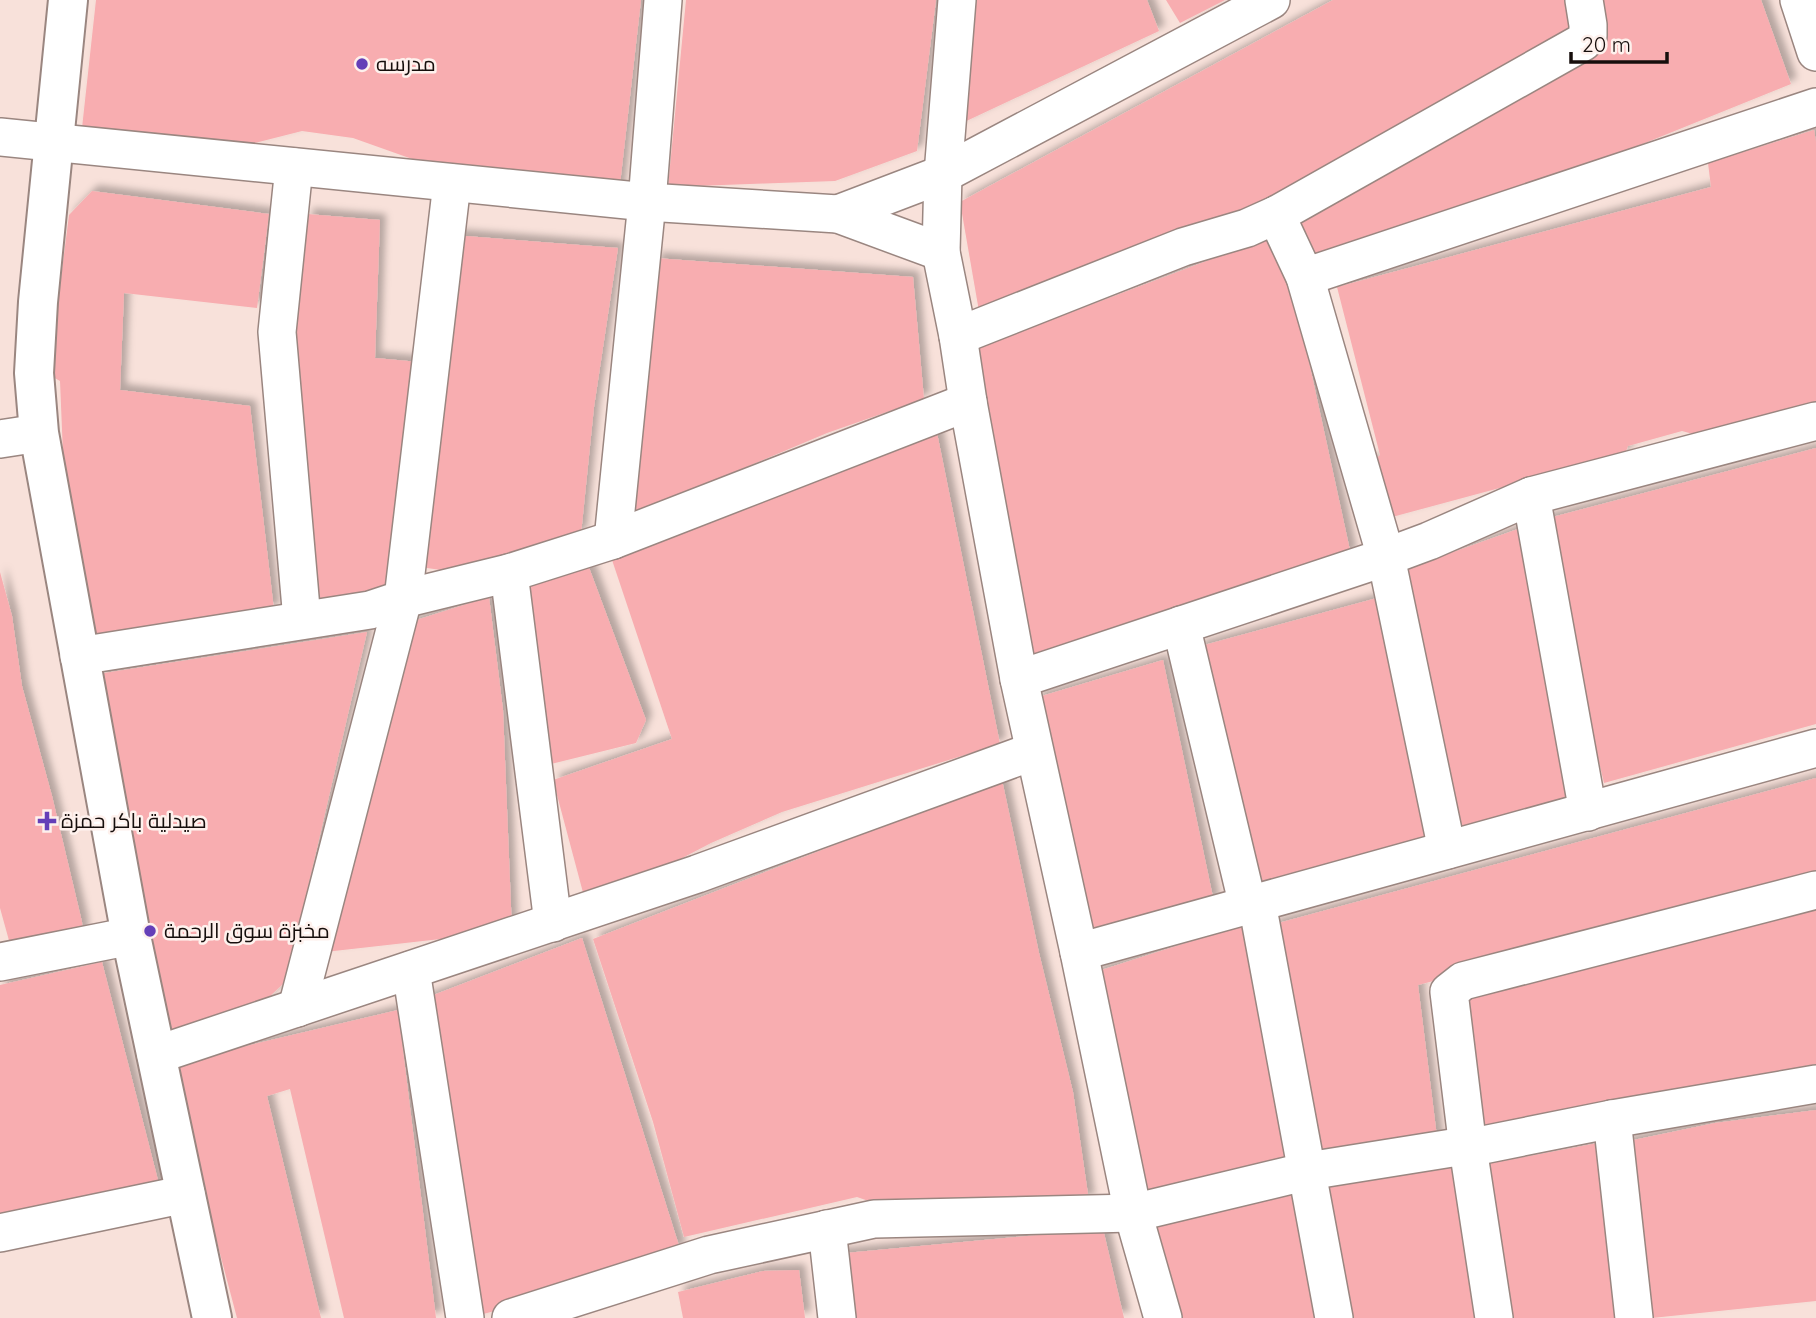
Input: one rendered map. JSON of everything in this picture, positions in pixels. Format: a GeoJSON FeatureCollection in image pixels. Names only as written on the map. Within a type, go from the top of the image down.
{"type":"FeatureCollection","features":[{"type":"Feature","properties":{"kind":"street"},"geometry":{"type":"LineString","coordinates":[[68,0],[38,302],[34,373],[39,433],[131,936],[212,1318]]}},
{"type":"Feature","properties":{"kind":"street"},"geometry":{"type":"LineString","coordinates":[[613,540],[647,202],[663,0]]}},
{"type":"Feature","properties":{"kind":"street"},"geometry":{"type":"LineString","coordinates":[[957,0],[943,174],[941,252],[1019,680],[1133,1213],[1163,1318]]}},
{"type":"Feature","properties":{"kind":"street"},"geometry":{"type":"LineString","coordinates":[[838,214],[943,174],[1270,0]]}},
{"type":"Feature","properties":{"kind":"street"},"geometry":{"type":"LineString","coordinates":[[958,336],[1182,247],[1247,228],[1276,215],[1583,42],[1588,36],[1584,0]]}},
{"type":"Feature","properties":{"kind":"street"},"geometry":{"type":"LineString","coordinates":[[1799,0],[1816,52]]}},
{"type":"Feature","properties":{"kind":"street"},"geometry":{"type":"LineString","coordinates":[[1305,277],[1816,107]]}},
{"type":"Feature","properties":{"kind":"street"},"geometry":{"type":"LineString","coordinates":[[0,137],[647,202],[838,214],[941,252]]}},
{"type":"Feature","properties":{"kind":"street"},"geometry":{"type":"LineString","coordinates":[[294,167],[277,332],[302,620]]}},
{"type":"Feature","properties":{"kind":"street"},"geometry":{"type":"LineString","coordinates":[[297,1008],[403,599],[452,183]]}},
{"type":"Feature","properties":{"kind":"street"},"geometry":{"type":"LineString","coordinates":[[1276,215],[1305,277],[1386,556],[1447,850]]}},
{"type":"Feature","properties":{"kind":"street"},"geometry":{"type":"LineString","coordinates":[[79,656],[370,610],[403,599],[509,573],[613,540],[968,402]]}},
{"type":"Feature","properties":{"kind":"street"},"geometry":{"type":"LineString","coordinates":[[1019,680],[1429,541],[1531,496],[1816,421]]}},
{"type":"Feature","properties":{"kind":"street"},"geometry":{"type":"LineString","coordinates":[[0,439],[39,433]]}},
{"type":"Feature","properties":{"kind":"street"},"geometry":{"type":"LineString","coordinates":[[1531,496],[1588,812]]}},
{"type":"Feature","properties":{"kind":"street"},"geometry":{"type":"LineString","coordinates":[[509,573],[553,923]]}},
{"type":"Feature","properties":{"kind":"street"},"geometry":{"type":"LineString","coordinates":[[1181,625],[1252,904],[1308,1171],[1334,1318]]}},
{"type":"Feature","properties":{"kind":"street"},"geometry":{"type":"LineString","coordinates":[[1079,952],[1816,748]]}},
{"type":"Feature","properties":{"kind":"street"},"geometry":{"type":"LineString","coordinates":[[156,1055],[696,874],[1034,751]]}},
{"type":"Feature","properties":{"kind":"street"},"geometry":{"type":"LineString","coordinates":[[1494,1318],[1448,992],[1463,981],[1816,890]]}},
{"type":"Feature","properties":{"kind":"street"},"geometry":{"type":"LineString","coordinates":[[0,962],[131,936]]}},
{"type":"Feature","properties":{"kind":"street"},"geometry":{"type":"LineString","coordinates":[[411,970],[465,1318]]}},
{"type":"Feature","properties":{"kind":"street"},"geometry":{"type":"LineString","coordinates":[[511,1318],[709,1255],[874,1219],[1133,1213],[1308,1171],[1452,1148],[1468,1148],[1612,1119],[1816,1084]]}},
{"type":"Feature","properties":{"kind":"street"},"geometry":{"type":"LineString","coordinates":[[1612,1119],[1634,1318]]}},
{"type":"Feature","properties":{"kind":"street"},"geometry":{"type":"LineString","coordinates":[[0,1233],[186,1194]]}},
{"type":"Feature","properties":{"kind":"street"},"geometry":{"type":"LineString","coordinates":[[827,1229],[837,1318]]}},
{"type":"Feature","properties":{"kind":"building","name":"مدرسه"},"geometry":{"type":"Polygon","coordinates":[[[96,0],[641,0],[619,193],[429,165],[353,138],[302,131],[239,147],[82,128],[96,0]]]}},
{"type":"Feature","properties":{"kind":"building"},"geometry":{"type":"Polygon","coordinates":[[[686,0],[936,0],[917,151],[835,181],[668,187],[686,0]]]}},
{"type":"Feature","properties":{"kind":"building"},"geometry":{"type":"Polygon","coordinates":[[[972,0],[1147,0],[1159,31],[960,124],[972,0]]]}},
{"type":"Feature","properties":{"kind":"building"},"geometry":{"type":"Polygon","coordinates":[[[1166,0],[1225,0],[1180,23],[1166,0]]]}},
{"type":"Feature","properties":{"kind":"building"},"geometry":{"type":"Polygon","coordinates":[[[1333,0],[1564,0],[1579,33],[1251,218],[980,317],[960,202],[1333,0]]]}},
{"type":"Feature","properties":{"kind":"building"},"geometry":{"type":"Polygon","coordinates":[[[1761,0],[1791,84],[1588,166],[1310,257],[1293,217],[1605,47],[1587,2],[1761,0]]]}},
{"type":"Feature","properties":{"kind":"building"},"geometry":{"type":"Polygon","coordinates":[[[1814,130],[1816,409],[1704,437],[1682,431],[1628,446],[1625,454],[1381,520],[1369,465],[1380,455],[1337,287],[1711,187],[1708,163],[1814,130]]]}},
{"type":"Feature","properties":{"kind":"building"},"geometry":{"type":"Polygon","coordinates":[[[92,191],[269,214],[257,308],[124,293],[120,390],[250,406],[274,610],[85,644],[67,551],[60,381],[51,376],[69,215],[92,191]]]}},
{"type":"Feature","properties":{"kind":"building"},"geometry":{"type":"Polygon","coordinates":[[[307,214],[380,220],[375,358],[419,362],[394,590],[316,605],[289,405],[307,214]]]}},
{"type":"Feature","properties":{"kind":"building"},"geometry":{"type":"Polygon","coordinates":[[[453,235],[618,248],[594,407],[581,534],[462,573],[413,566],[453,235]]]}},
{"type":"Feature","properties":{"kind":"building"},"geometry":{"type":"Polygon","coordinates":[[[1270,237],[1297,307],[1351,555],[1026,664],[969,351],[1270,237]]]}},
{"type":"Feature","properties":{"kind":"building"},"geometry":{"type":"Polygon","coordinates":[[[655,258],[913,277],[924,399],[827,433],[632,515],[655,258]]]}},
{"type":"Feature","properties":{"kind":"building"},"geometry":{"type":"Polygon","coordinates":[[[935,423],[1000,744],[782,812],[711,843],[617,892],[585,900],[553,780],[672,739],[608,548],[935,423]]]}},
{"type":"Feature","properties":{"kind":"building"},"geometry":{"type":"Polygon","coordinates":[[[1816,448],[1816,724],[1604,783],[1541,520],[1816,448]]]}},
{"type":"Feature","properties":{"kind":"building"},"geometry":{"type":"Polygon","coordinates":[[[1518,529],[1578,793],[1461,832],[1397,572],[1518,529]]]}},
{"type":"Feature","properties":{"kind":"building"},"geometry":{"type":"Polygon","coordinates":[[[585,557],[646,720],[636,743],[551,764],[522,584],[585,557]]]}},
{"type":"Feature","properties":{"kind":"building"},"geometry":{"type":"Polygon","coordinates":[[[0,572],[12,616],[22,686],[52,796],[82,922],[83,938],[13,955],[0,908],[0,572]]]}},
{"type":"Feature","properties":{"kind":"building"},"geometry":{"type":"Polygon","coordinates":[[[489,597],[503,710],[512,931],[325,952],[410,622],[489,597]]]}},
{"type":"Feature","properties":{"kind":"building"},"geometry":{"type":"Polygon","coordinates":[[[1377,598],[1436,838],[1250,889],[1197,647],[1377,598]]]}},
{"type":"Feature","properties":{"kind":"building"},"geometry":{"type":"Polygon","coordinates":[[[367,632],[284,983],[253,1012],[164,1037],[98,674],[367,632]]]}},
{"type":"Feature","properties":{"kind":"building"},"geometry":{"type":"Polygon","coordinates":[[[1163,660],[1214,902],[1083,939],[1035,698],[1163,660]]]}},
{"type":"Feature","properties":{"kind":"building"},"geometry":{"type":"Polygon","coordinates":[[[1816,778],[1816,881],[1418,985],[1438,1145],[1310,1163],[1271,925],[1816,778]]]}},
{"type":"Feature","properties":{"kind":"building"},"geometry":{"type":"Polygon","coordinates":[[[1002,780],[1039,953],[1073,1092],[1089,1201],[880,1205],[857,1197],[684,1237],[653,1122],[593,939],[1002,780]]]}},
{"type":"Feature","properties":{"kind":"building"},"geometry":{"type":"Polygon","coordinates":[[[1816,907],[1816,1064],[1482,1127],[1455,996],[1816,907]]]}},
{"type":"Feature","properties":{"kind":"building"},"geometry":{"type":"Polygon","coordinates":[[[1245,924],[1292,1171],[1144,1203],[1092,973],[1245,924]]]}},
{"type":"Feature","properties":{"kind":"building"},"geometry":{"type":"Polygon","coordinates":[[[582,938],[680,1249],[615,1279],[472,1317],[423,999],[582,938]]]}},
{"type":"Feature","properties":{"kind":"building"},"geometry":{"type":"Polygon","coordinates":[[[102,962],[161,1192],[0,1227],[0,985],[102,962]]]}},
{"type":"Feature","properties":{"kind":"building"},"geometry":{"type":"Polygon","coordinates":[[[398,1010],[436,1318],[344,1318],[290,1089],[267,1096],[321,1318],[237,1318],[170,1064],[398,1010]]]}},
{"type":"Feature","properties":{"kind":"building"},"geometry":{"type":"Polygon","coordinates":[[[1816,1110],[1816,1301],[1652,1318],[1624,1142],[1715,1123],[1816,1110]]]}},
{"type":"Feature","properties":{"kind":"building"},"geometry":{"type":"Polygon","coordinates":[[[1598,1143],[1632,1318],[1502,1318],[1477,1166],[1598,1143]]]}},
{"type":"Feature","properties":{"kind":"building"},"geometry":{"type":"Polygon","coordinates":[[[1455,1162],[1475,1318],[1342,1318],[1319,1183],[1455,1162]]]}},
{"type":"Feature","properties":{"kind":"building"},"geometry":{"type":"Polygon","coordinates":[[[1295,1194],[1318,1318],[1167,1318],[1143,1226],[1295,1194]]]}},
{"type":"Feature","properties":{"kind":"building"},"geometry":{"type":"Polygon","coordinates":[[[1103,1229],[1124,1318],[845,1318],[835,1254],[1103,1229]]]}},
{"type":"Feature","properties":{"kind":"building"},"geometry":{"type":"Polygon","coordinates":[[[799,1270],[805,1318],[683,1318],[678,1292],[763,1271],[799,1270]]]}},
{"type":"Feature","properties":{"kind":"place","name":"مدرسه"},"geometry":{"type":"Point","coordinates":[362,64]}},
{"type":"Feature","properties":{"kind":"place","name":"صيدلية باكر حمزة"},"geometry":{"type":"Point","coordinates":[47,821]}},
{"type":"Feature","properties":{"kind":"place","name":"مخبزة سوق الرحمة"},"geometry":{"type":"Point","coordinates":[150,931]}}]}
